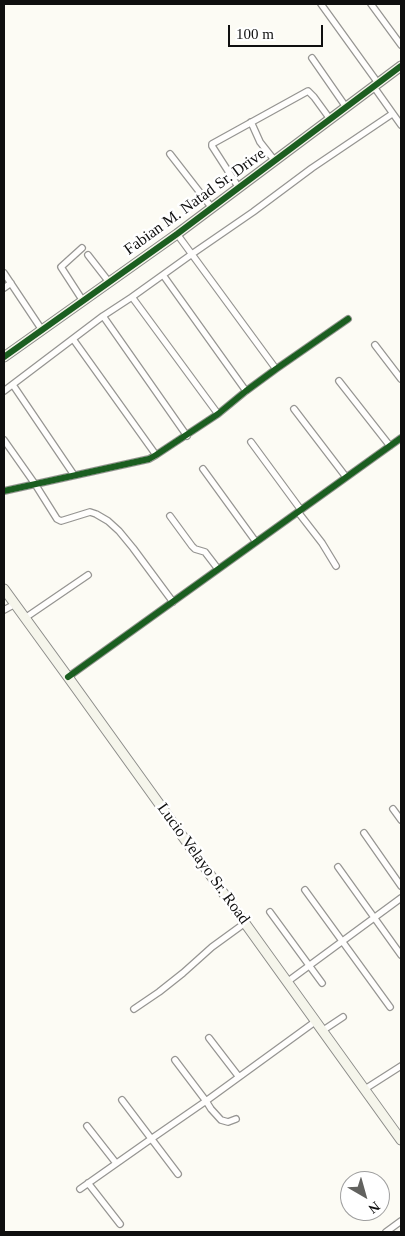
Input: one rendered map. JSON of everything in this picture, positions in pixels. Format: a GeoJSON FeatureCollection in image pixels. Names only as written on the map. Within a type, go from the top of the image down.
{"type":"FeatureCollection","features":[{"type":"Feature","properties":{"kind":"main road","name":"Fabian M. Natad Sr. Drive"},"geometry":{"type":"LineString","coordinates":[[4,357],[177,234],[401,66]]}},
{"type":"Feature","properties":{"kind":"main road","name":"Lucio Velayo Sr. Road"},"geometry":{"type":"LineString","coordinates":[[4,589],[401,1140]]}},
{"type":"Feature","properties":{"kind":"street"},"geometry":{"type":"LineString","coordinates":[[321,4],[401,125]]}},
{"type":"Feature","properties":{"kind":"street"},"geometry":{"type":"LineString","coordinates":[[372,4],[401,45]]}},
{"type":"Feature","properties":{"kind":"street"},"geometry":{"type":"LineString","coordinates":[[312,58],[346,107]]}},
{"type":"Feature","properties":{"kind":"street"},"geometry":{"type":"LineString","coordinates":[[239,188],[212,145],[308,91],[330,119]]}},
{"type":"Feature","properties":{"kind":"street"},"geometry":{"type":"LineString","coordinates":[[4,391],[103,316],[253,212],[312,168],[392,114]]}},
{"type":"Feature","properties":{"kind":"street"},"geometry":{"type":"LineString","coordinates":[[251,122],[260,142],[275,161]]}},
{"type":"Feature","properties":{"kind":"street"},"geometry":{"type":"LineString","coordinates":[[170,154],[212,208]]}},
{"type":"Feature","properties":{"kind":"street"},"geometry":{"type":"LineString","coordinates":[[177,234],[276,369]]}},
{"type":"Feature","properties":{"kind":"street"},"geometry":{"type":"LineString","coordinates":[[82,248],[61,267],[83,301]]}},
{"type":"Feature","properties":{"kind":"street"},"geometry":{"type":"LineString","coordinates":[[88,254],[109,282]]}},
{"type":"Feature","properties":{"kind":"street"},"geometry":{"type":"LineString","coordinates":[[4,273],[42,330]]}},
{"type":"Feature","properties":{"kind":"street"},"geometry":{"type":"LineString","coordinates":[[163,275],[246,391]]}},
{"type":"Feature","properties":{"kind":"street"},"geometry":{"type":"LineString","coordinates":[[4,288],[11,284]]}},
{"type":"Feature","properties":{"kind":"street"},"geometry":{"type":"LineString","coordinates":[[132,297],[218,414]]}},
{"type":"Feature","properties":{"kind":"street"},"geometry":{"type":"LineString","coordinates":[[103,316],[187,436]]}},
{"type":"Feature","properties":{"kind":"street"},"geometry":{"type":"LineString","coordinates":[[4,491],[156,456],[218,414],[276,369],[348,319]]}},
{"type":"Feature","properties":{"kind":"street"},"geometry":{"type":"LineString","coordinates":[[73,339],[156,456]]}},
{"type":"Feature","properties":{"kind":"street"},"geometry":{"type":"LineString","coordinates":[[376,345],[401,379]]}},
{"type":"Feature","properties":{"kind":"street"},"geometry":{"type":"LineString","coordinates":[[339,381],[390,446]]}},
{"type":"Feature","properties":{"kind":"street"},"geometry":{"type":"LineString","coordinates":[[13,385],[74,475]]}},
{"type":"Feature","properties":{"kind":"street"},"geometry":{"type":"LineString","coordinates":[[294,409],[346,477]]}},
{"type":"Feature","properties":{"kind":"street"},"geometry":{"type":"LineString","coordinates":[[68,677],[401,438]]}},
{"type":"Feature","properties":{"kind":"street"},"geometry":{"type":"LineString","coordinates":[[4,440],[59,521],[90,512],[108,520],[133,548],[173,602]]}},
{"type":"Feature","properties":{"kind":"street"},"geometry":{"type":"LineString","coordinates":[[251,442],[336,566]]}},
{"type":"Feature","properties":{"kind":"street"},"geometry":{"type":"LineString","coordinates":[[203,469],[256,542]]}},
{"type":"Feature","properties":{"kind":"street"},"geometry":{"type":"LineString","coordinates":[[170,516],[192,546],[205,552],[218,569]]}},
{"type":"Feature","properties":{"kind":"street"},"geometry":{"type":"LineString","coordinates":[[25,618],[88,575]]}},
{"type":"Feature","properties":{"kind":"street"},"geometry":{"type":"LineString","coordinates":[[4,610],[15,604]]}},
{"type":"Feature","properties":{"kind":"street"},"geometry":{"type":"LineString","coordinates":[[393,808],[401,820]]}},
{"type":"Feature","properties":{"kind":"street"},"geometry":{"type":"LineString","coordinates":[[364,833],[401,886]]}},
{"type":"Feature","properties":{"kind":"street"},"geometry":{"type":"LineString","coordinates":[[338,867],[401,955]]}},
{"type":"Feature","properties":{"kind":"street"},"geometry":{"type":"LineString","coordinates":[[306,890],[390,1007]]}},
{"type":"Feature","properties":{"kind":"street"},"geometry":{"type":"LineString","coordinates":[[288,982],[401,898]]}},
{"type":"Feature","properties":{"kind":"street"},"geometry":{"type":"LineString","coordinates":[[270,912],[322,983]]}},
{"type":"Feature","properties":{"kind":"street"},"geometry":{"type":"LineString","coordinates":[[134,1009],[183,973],[212,946],[245,923]]}},
{"type":"Feature","properties":{"kind":"street"},"geometry":{"type":"LineString","coordinates":[[322,1031],[343,1017]]}},
{"type":"Feature","properties":{"kind":"street"},"geometry":{"type":"LineString","coordinates":[[80,1189],[316,1022]]}},
{"type":"Feature","properties":{"kind":"street"},"geometry":{"type":"LineString","coordinates":[[209,1038],[240,1077]]}},
{"type":"Feature","properties":{"kind":"street"},"geometry":{"type":"LineString","coordinates":[[175,1060],[221,1120],[228,1122],[236,1119]]}},
{"type":"Feature","properties":{"kind":"street"},"geometry":{"type":"LineString","coordinates":[[365,1089],[401,1066]]}},
{"type":"Feature","properties":{"kind":"street"},"geometry":{"type":"LineString","coordinates":[[122,1100],[178,1174]]}},
{"type":"Feature","properties":{"kind":"street"},"geometry":{"type":"LineString","coordinates":[[87,1126],[116,1163]]}},
{"type":"Feature","properties":{"kind":"street"},"geometry":{"type":"LineString","coordinates":[[88,1183],[120,1224]]}},
{"type":"Feature","properties":{"kind":"street"},"geometry":{"type":"LineString","coordinates":[[386,1232],[401,1221]]}},
{"type":"Feature","properties":{"kind":"cycle path"},"geometry":{"type":"LineString","coordinates":[[4,357],[177,234],[401,66]]}},
{"type":"Feature","properties":{"kind":"cycle path"},"geometry":{"type":"LineString","coordinates":[[4,491],[149,459],[218,414],[276,369],[348,319]]}},
{"type":"Feature","properties":{"kind":"cycle path"},"geometry":{"type":"LineString","coordinates":[[68,677],[401,438]]}}]}
